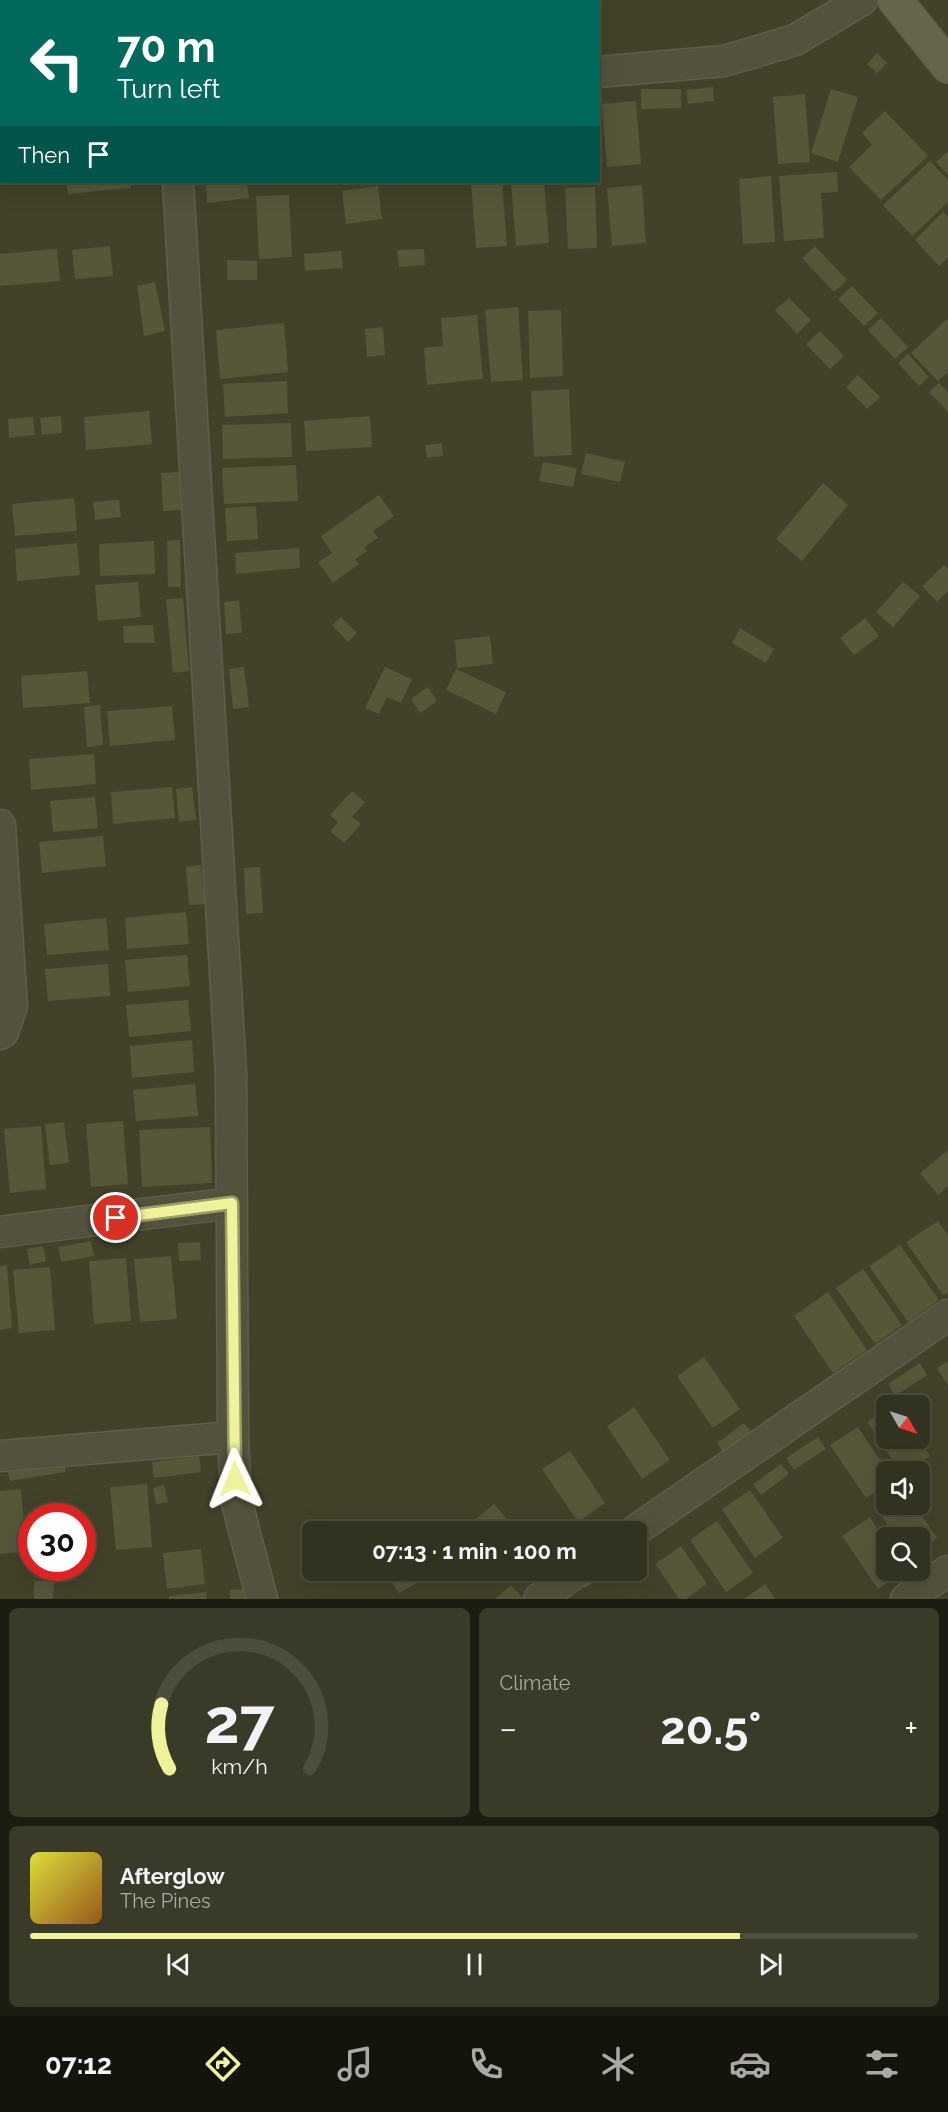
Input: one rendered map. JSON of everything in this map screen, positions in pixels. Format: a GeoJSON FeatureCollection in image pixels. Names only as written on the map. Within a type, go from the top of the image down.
{"type":"FeatureCollection","features":[{"type":"Feature","properties":{"kind":"street"},"geometry":{"type":"LineString","coordinates":[[600,72],[724,61],[795,40],[862,0]]}},
{"type":"Feature","properties":{"kind":"street"},"geometry":{"type":"LineString","coordinates":[[895,0],[948,66]]}},
{"type":"Feature","properties":{"kind":"street"},"geometry":{"type":"LineString","coordinates":[[177,183],[231,1073],[233,1437],[236,1499],[262,1599]]}},
{"type":"Feature","properties":{"kind":"street"},"geometry":{"type":"LineString","coordinates":[[0,825],[12,1006],[0,1035]]}},
{"type":"Feature","properties":{"kind":"street"},"geometry":{"type":"LineString","coordinates":[[0,1232],[232,1203]]}},
{"type":"Feature","properties":{"kind":"street"},"geometry":{"type":"LineString","coordinates":[[647,1522],[948,1315]]}},
{"type":"Feature","properties":{"kind":"street"},"geometry":{"type":"LineString","coordinates":[[0,1456],[233,1437]]}},
{"type":"Feature","properties":{"kind":"street"},"geometry":{"type":"LineString","coordinates":[[906,1599],[948,1571]]}},
{"type":"Feature","properties":{"kind":"street"},"geometry":{"type":"LineString","coordinates":[[539,1599],[564,1581]]}},
{"type":"Feature","properties":{"kind":"building"},"geometry":{"type":"Polygon","coordinates":[[[877,53],[887,63],[877,73],[867,64],[877,53]]]}},
{"type":"Feature","properties":{"kind":"building"},"geometry":{"type":"Polygon","coordinates":[[[713,87],[714,101],[688,104],[686,90],[713,87]]]}},
{"type":"Feature","properties":{"kind":"building"},"geometry":{"type":"Polygon","coordinates":[[[641,89],[681,89],[681,108],[641,109],[641,89]]]}},
{"type":"Feature","properties":{"kind":"building"},"geometry":{"type":"Polygon","coordinates":[[[831,89],[858,97],[838,162],[811,153],[831,89]]]}},
{"type":"Feature","properties":{"kind":"building"},"geometry":{"type":"Polygon","coordinates":[[[805,94],[810,162],[778,164],[773,97],[805,94]]]}},
{"type":"Feature","properties":{"kind":"building"},"geometry":{"type":"Polygon","coordinates":[[[636,101],[641,164],[607,167],[602,104],[636,101]]]}},
{"type":"Feature","properties":{"kind":"building"},"geometry":{"type":"Polygon","coordinates":[[[885,111],[928,156],[881,200],[849,167],[872,145],[862,133],[885,111]]]}},
{"type":"Feature","properties":{"kind":"building"},"geometry":{"type":"Polygon","coordinates":[[[948,153],[948,175],[936,162],[948,153]]]}},
{"type":"Feature","properties":{"kind":"building"},"geometry":{"type":"Polygon","coordinates":[[[930,161],[948,180],[948,202],[912,236],[883,205],[930,161]]]}},
{"type":"Feature","properties":{"kind":"building"},"geometry":{"type":"Polygon","coordinates":[[[837,172],[838,192],[821,193],[824,238],[784,241],[779,176],[837,172]]]}},
{"type":"Feature","properties":{"kind":"building"},"geometry":{"type":"Polygon","coordinates":[[[771,176],[775,242],[743,244],[739,179],[771,176]]]}},
{"type":"Feature","properties":{"kind":"building"},"geometry":{"type":"Polygon","coordinates":[[[66,183],[131,183],[131,188],[68,194],[66,183]]]}},
{"type":"Feature","properties":{"kind":"building"},"geometry":{"type":"Polygon","coordinates":[[[206,183],[247,183],[249,198],[207,203],[206,183]]]}},
{"type":"Feature","properties":{"kind":"building"},"geometry":{"type":"Polygon","coordinates":[[[471,183],[502,183],[507,246],[476,248],[471,183]]]}},
{"type":"Feature","properties":{"kind":"building"},"geometry":{"type":"Polygon","coordinates":[[[511,183],[544,183],[549,243],[516,246],[511,183]]]}},
{"type":"Feature","properties":{"kind":"building"},"geometry":{"type":"Polygon","coordinates":[[[642,185],[646,243],[612,246],[607,188],[642,185]]]}},
{"type":"Feature","properties":{"kind":"building"},"geometry":{"type":"Polygon","coordinates":[[[378,186],[382,219],[346,224],[342,191],[378,186]]]}},
{"type":"Feature","properties":{"kind":"building"},"geometry":{"type":"Polygon","coordinates":[[[595,187],[597,248],[568,249],[565,188],[595,187]]]}},
{"type":"Feature","properties":{"kind":"building"},"geometry":{"type":"Polygon","coordinates":[[[289,195],[292,257],[259,259],[256,196],[289,195]]]}},
{"type":"Feature","properties":{"kind":"building"},"geometry":{"type":"Polygon","coordinates":[[[943,212],[948,217],[948,257],[939,266],[915,240],[943,212]]]}},
{"type":"Feature","properties":{"kind":"building"},"geometry":{"type":"Polygon","coordinates":[[[110,246],[113,276],[75,279],[72,250],[110,246]]]}},
{"type":"Feature","properties":{"kind":"building"},"geometry":{"type":"Polygon","coordinates":[[[815,246],[847,280],[834,292],[802,258],[815,246]]]}},
{"type":"Feature","properties":{"kind":"building"},"geometry":{"type":"Polygon","coordinates":[[[57,249],[60,281],[0,286],[0,254],[57,249]]]}},
{"type":"Feature","properties":{"kind":"building"},"geometry":{"type":"Polygon","coordinates":[[[424,249],[425,265],[399,267],[397,250],[424,249]]]}},
{"type":"Feature","properties":{"kind":"building"},"geometry":{"type":"Polygon","coordinates":[[[341,251],[343,268],[305,271],[304,254],[341,251]]]}},
{"type":"Feature","properties":{"kind":"building"},"geometry":{"type":"Polygon","coordinates":[[[227,260],[257,261],[257,280],[227,280],[227,260]]]}},
{"type":"Feature","properties":{"kind":"building"},"geometry":{"type":"Polygon","coordinates":[[[155,282],[165,331],[144,336],[137,286],[155,282]]]}},
{"type":"Feature","properties":{"kind":"building"},"geometry":{"type":"Polygon","coordinates":[[[852,286],[878,313],[864,326],[838,299],[852,286]]]}},
{"type":"Feature","properties":{"kind":"building"},"geometry":{"type":"Polygon","coordinates":[[[789,298],[811,320],[797,334],[775,310],[789,298]]]}},
{"type":"Feature","properties":{"kind":"building"},"geometry":{"type":"Polygon","coordinates":[[[518,307],[523,380],[491,382],[485,310],[518,307]]]}},
{"type":"Feature","properties":{"kind":"building"},"geometry":{"type":"Polygon","coordinates":[[[561,310],[563,376],[530,378],[528,311],[561,310]]]}},
{"type":"Feature","properties":{"kind":"building"},"geometry":{"type":"Polygon","coordinates":[[[477,315],[483,379],[427,385],[424,348],[443,346],[441,318],[477,315]]]}},
{"type":"Feature","properties":{"kind":"building"},"geometry":{"type":"Polygon","coordinates":[[[881,318],[908,347],[895,359],[868,330],[881,318]]]}},
{"type":"Feature","properties":{"kind":"building"},"geometry":{"type":"Polygon","coordinates":[[[948,318],[948,372],[938,381],[911,353],[948,318]]]}},
{"type":"Feature","properties":{"kind":"building"},"geometry":{"type":"Polygon","coordinates":[[[284,323],[288,372],[220,379],[216,330],[284,323]]]}},
{"type":"Feature","properties":{"kind":"building"},"geometry":{"type":"Polygon","coordinates":[[[383,327],[385,355],[367,357],[365,329],[383,327]]]}},
{"type":"Feature","properties":{"kind":"building"},"geometry":{"type":"Polygon","coordinates":[[[820,331],[844,356],[830,369],[806,344],[820,331]]]}},
{"type":"Feature","properties":{"kind":"building"},"geometry":{"type":"Polygon","coordinates":[[[908,354],[929,377],[919,386],[898,363],[908,354]]]}},
{"type":"Feature","properties":{"kind":"building"},"geometry":{"type":"Polygon","coordinates":[[[858,375],[880,397],[867,409],[846,387],[858,375]]]}},
{"type":"Feature","properties":{"kind":"building"},"geometry":{"type":"Polygon","coordinates":[[[287,381],[288,413],[225,417],[223,384],[287,381]]]}},
{"type":"Feature","properties":{"kind":"building"},"geometry":{"type":"Polygon","coordinates":[[[939,383],[948,392],[948,412],[929,392],[939,383]]]}},
{"type":"Feature","properties":{"kind":"building"},"geometry":{"type":"Polygon","coordinates":[[[569,389],[572,455],[534,457],[531,391],[569,389]]]}},
{"type":"Feature","properties":{"kind":"building"},"geometry":{"type":"Polygon","coordinates":[[[149,411],[152,444],[86,450],[84,417],[149,411]]]}},
{"type":"Feature","properties":{"kind":"building"},"geometry":{"type":"Polygon","coordinates":[[[61,416],[62,433],[42,435],[40,418],[61,416]]]}},
{"type":"Feature","properties":{"kind":"building"},"geometry":{"type":"Polygon","coordinates":[[[370,416],[372,447],[306,451],[304,421],[370,416]]]}},
{"type":"Feature","properties":{"kind":"building"},"geometry":{"type":"Polygon","coordinates":[[[33,417],[35,435],[9,438],[8,419],[33,417]]]}},
{"type":"Feature","properties":{"kind":"building"},"geometry":{"type":"Polygon","coordinates":[[[291,423],[292,457],[223,459],[222,425],[291,423]]]}},
{"type":"Feature","properties":{"kind":"building"},"geometry":{"type":"Polygon","coordinates":[[[442,443],[443,456],[427,458],[425,445],[442,443]]]}},
{"type":"Feature","properties":{"kind":"building"},"geometry":{"type":"Polygon","coordinates":[[[586,453],[625,462],[620,482],[581,474],[586,453]]]}},
{"type":"Feature","properties":{"kind":"building"},"geometry":{"type":"Polygon","coordinates":[[[543,462],[577,468],[573,487],[539,481],[543,462]]]}},
{"type":"Feature","properties":{"kind":"building"},"geometry":{"type":"Polygon","coordinates":[[[296,465],[298,501],[224,504],[222,468],[296,465]]]}},
{"type":"Feature","properties":{"kind":"building"},"geometry":{"type":"Polygon","coordinates":[[[179,472],[181,510],[163,511],[161,473],[179,472]]]}},
{"type":"Feature","properties":{"kind":"building"},"geometry":{"type":"Polygon","coordinates":[[[823,483],[848,505],[802,561],[776,539],[823,483]]]}},
{"type":"Feature","properties":{"kind":"building"},"geometry":{"type":"Polygon","coordinates":[[[379,495],[394,516],[373,531],[378,538],[364,547],[367,551],[355,559],[359,564],[333,583],[318,562],[332,553],[321,536],[379,495]]]}},
{"type":"Feature","properties":{"kind":"building"},"geometry":{"type":"Polygon","coordinates":[[[74,498],[77,531],[15,536],[12,504],[74,498]]]}},
{"type":"Feature","properties":{"kind":"building"},"geometry":{"type":"Polygon","coordinates":[[[119,500],[121,517],[95,520],[93,502],[119,500]]]}},
{"type":"Feature","properties":{"kind":"building"},"geometry":{"type":"Polygon","coordinates":[[[256,506],[258,539],[227,541],[225,508],[256,506]]]}},
{"type":"Feature","properties":{"kind":"building"},"geometry":{"type":"Polygon","coordinates":[[[180,540],[181,587],[168,587],[167,541],[180,540]]]}},
{"type":"Feature","properties":{"kind":"building"},"geometry":{"type":"Polygon","coordinates":[[[154,541],[155,574],[100,576],[99,544],[154,541]]]}},
{"type":"Feature","properties":{"kind":"building"},"geometry":{"type":"Polygon","coordinates":[[[77,543],[80,575],[17,581],[15,549],[77,543]]]}},
{"type":"Feature","properties":{"kind":"building"},"geometry":{"type":"Polygon","coordinates":[[[299,548],[300,568],[236,574],[235,553],[299,548]]]}},
{"type":"Feature","properties":{"kind":"building"},"geometry":{"type":"Polygon","coordinates":[[[944,565],[948,569],[948,591],[937,602],[922,586],[944,565]]]}},
{"type":"Feature","properties":{"kind":"building"},"geometry":{"type":"Polygon","coordinates":[[[138,582],[141,617],[98,621],[95,585],[138,582]]]}},
{"type":"Feature","properties":{"kind":"building"},"geometry":{"type":"Polygon","coordinates":[[[903,582],[920,596],[893,627],[876,612],[903,582]]]}},
{"type":"Feature","properties":{"kind":"building"},"geometry":{"type":"Polygon","coordinates":[[[183,598],[189,671],[173,673],[166,599],[183,598]]]}},
{"type":"Feature","properties":{"kind":"building"},"geometry":{"type":"Polygon","coordinates":[[[239,600],[242,633],[226,634],[224,602],[239,600]]]}},
{"type":"Feature","properties":{"kind":"building"},"geometry":{"type":"Polygon","coordinates":[[[341,617],[357,633],[348,642],[332,625],[341,617]]]}},
{"type":"Feature","properties":{"kind":"building"},"geometry":{"type":"Polygon","coordinates":[[[865,618],[879,636],[854,655],[840,638],[865,618]]]}},
{"type":"Feature","properties":{"kind":"building"},"geometry":{"type":"Polygon","coordinates":[[[153,625],[155,643],[124,643],[123,626],[153,625]]]}},
{"type":"Feature","properties":{"kind":"building"},"geometry":{"type":"Polygon","coordinates":[[[740,628],[774,649],[766,663],[732,643],[740,628]]]}},
{"type":"Feature","properties":{"kind":"building"},"geometry":{"type":"Polygon","coordinates":[[[490,636],[493,664],[457,668],[455,640],[490,636]]]}},
{"type":"Feature","properties":{"kind":"building"},"geometry":{"type":"Polygon","coordinates":[[[244,667],[249,707],[233,709],[229,669],[244,667]]]}},
{"type":"Feature","properties":{"kind":"building"},"geometry":{"type":"Polygon","coordinates":[[[385,667],[412,679],[401,703],[387,697],[379,714],[365,708],[385,667]]]}},
{"type":"Feature","properties":{"kind":"building"},"geometry":{"type":"Polygon","coordinates":[[[456,669],[506,692],[496,714],[446,690],[456,669]]]}},
{"type":"Feature","properties":{"kind":"building"},"geometry":{"type":"Polygon","coordinates":[[[87,671],[90,703],[23,708],[21,676],[87,671]]]}},
{"type":"Feature","properties":{"kind":"building"},"geometry":{"type":"Polygon","coordinates":[[[428,687],[437,701],[420,713],[411,699],[428,687]]]}},
{"type":"Feature","properties":{"kind":"building"},"geometry":{"type":"Polygon","coordinates":[[[100,705],[103,745],[87,747],[84,707],[100,705]]]}},
{"type":"Feature","properties":{"kind":"building"},"geometry":{"type":"Polygon","coordinates":[[[172,706],[175,740],[110,746],[107,711],[172,706]]]}},
{"type":"Feature","properties":{"kind":"building"},"geometry":{"type":"Polygon","coordinates":[[[94,754],[96,784],[31,790],[29,759],[94,754]]]}},
{"type":"Feature","properties":{"kind":"building"},"geometry":{"type":"Polygon","coordinates":[[[172,787],[175,818],[113,824],[111,792],[172,787]]]}},
{"type":"Feature","properties":{"kind":"building"},"geometry":{"type":"Polygon","coordinates":[[[192,787],[196,820],[179,822],[176,789],[192,787]]]}},
{"type":"Feature","properties":{"kind":"building"},"geometry":{"type":"Polygon","coordinates":[[[352,791],[365,802],[352,817],[361,824],[344,843],[330,831],[338,822],[330,815],[352,791]]]}},
{"type":"Feature","properties":{"kind":"building"},"geometry":{"type":"Polygon","coordinates":[[[95,797],[98,828],[53,832],[50,801],[95,797]]]}},
{"type":"Feature","properties":{"kind":"building"},"geometry":{"type":"Polygon","coordinates":[[[103,836],[106,866],[42,873],[39,842],[103,836]]]}},
{"type":"Feature","properties":{"kind":"building"},"geometry":{"type":"Polygon","coordinates":[[[201,865],[205,904],[189,905],[186,867],[201,865]]]}},
{"type":"Feature","properties":{"kind":"building"},"geometry":{"type":"Polygon","coordinates":[[[260,867],[263,913],[246,914],[244,868],[260,867]]]}},
{"type":"Feature","properties":{"kind":"building"},"geometry":{"type":"Polygon","coordinates":[[[186,912],[189,944],[127,949],[125,918],[186,912]]]}},
{"type":"Feature","properties":{"kind":"building"},"geometry":{"type":"Polygon","coordinates":[[[106,918],[109,950],[47,955],[44,924],[106,918]]]}},
{"type":"Feature","properties":{"kind":"building"},"geometry":{"type":"Polygon","coordinates":[[[187,955],[190,986],[128,992],[125,960],[187,955]]]}},
{"type":"Feature","properties":{"kind":"building"},"geometry":{"type":"Polygon","coordinates":[[[108,964],[110,996],[48,1001],[45,969],[108,964]]]}},
{"type":"Feature","properties":{"kind":"building"},"geometry":{"type":"Polygon","coordinates":[[[188,1000],[191,1031],[129,1037],[126,1005],[188,1000]]]}},
{"type":"Feature","properties":{"kind":"building"},"geometry":{"type":"Polygon","coordinates":[[[192,1040],[194,1072],[132,1078],[130,1046],[192,1040]]]}},
{"type":"Feature","properties":{"kind":"building"},"geometry":{"type":"Polygon","coordinates":[[[195,1084],[198,1116],[136,1121],[133,1090],[195,1084]]]}},
{"type":"Feature","properties":{"kind":"building"},"geometry":{"type":"Polygon","coordinates":[[[123,1121],[128,1184],[91,1187],[86,1124],[123,1121]]]}},
{"type":"Feature","properties":{"kind":"building"},"geometry":{"type":"Polygon","coordinates":[[[64,1122],[69,1163],[50,1165],[45,1124],[64,1122]]]}},
{"type":"Feature","properties":{"kind":"building"},"geometry":{"type":"Polygon","coordinates":[[[41,1126],[46,1189],[10,1193],[4,1129],[41,1126]]]}},
{"type":"Feature","properties":{"kind":"building"},"geometry":{"type":"Polygon","coordinates":[[[210,1127],[212,1183],[142,1187],[139,1130],[210,1127]]]}},
{"type":"Feature","properties":{"kind":"building"},"geometry":{"type":"Polygon","coordinates":[[[948,1150],[948,1186],[938,1195],[920,1173],[948,1150]]]}},
{"type":"Feature","properties":{"kind":"building"},"geometry":{"type":"Polygon","coordinates":[[[938,1221],[948,1235],[948,1292],[943,1295],[906,1242],[938,1221]]]}},
{"type":"Feature","properties":{"kind":"building"},"geometry":{"type":"Polygon","coordinates":[[[91,1241],[94,1256],[61,1262],[58,1247],[91,1241]]]}},
{"type":"Feature","properties":{"kind":"building"},"geometry":{"type":"Polygon","coordinates":[[[200,1242],[201,1260],[179,1261],[178,1243],[200,1242]]]}},
{"type":"Feature","properties":{"kind":"building"},"geometry":{"type":"Polygon","coordinates":[[[900,1245],[939,1300],[908,1322],[869,1266],[900,1245]]]}},
{"type":"Feature","properties":{"kind":"building"},"geometry":{"type":"Polygon","coordinates":[[[43,1246],[46,1261],[30,1265],[27,1249],[43,1246]]]}},
{"type":"Feature","properties":{"kind":"building"},"geometry":{"type":"Polygon","coordinates":[[[171,1256],[177,1319],[140,1322],[134,1259],[171,1256]]]}},
{"type":"Feature","properties":{"kind":"building"},"geometry":{"type":"Polygon","coordinates":[[[126,1258],[131,1321],[94,1324],[89,1261],[126,1258]]]}},
{"type":"Feature","properties":{"kind":"building"},"geometry":{"type":"Polygon","coordinates":[[[7,1265],[12,1328],[0,1330],[0,1266],[7,1265]]]}},
{"type":"Feature","properties":{"kind":"building"},"geometry":{"type":"Polygon","coordinates":[[[50,1267],[55,1330],[19,1333],[13,1270],[50,1267]]]}},
{"type":"Feature","properties":{"kind":"building"},"geometry":{"type":"Polygon","coordinates":[[[863,1269],[902,1325],[875,1344],[836,1288],[863,1269]]]}},
{"type":"Feature","properties":{"kind":"building"},"geometry":{"type":"Polygon","coordinates":[[[828,1292],[867,1350],[833,1373],[794,1316],[828,1292]]]}},
{"type":"Feature","properties":{"kind":"building"},"geometry":{"type":"Polygon","coordinates":[[[704,1357],[740,1409],[713,1428],[677,1376],[704,1357]]]}},
{"type":"Feature","properties":{"kind":"building"},"geometry":{"type":"Polygon","coordinates":[[[948,1361],[948,1386],[937,1368],[948,1361]]]}},
{"type":"Feature","properties":{"kind":"building"},"geometry":{"type":"Polygon","coordinates":[[[920,1363],[927,1375],[897,1395],[888,1384],[920,1363]]]}},
{"type":"Feature","properties":{"kind":"building"},"geometry":{"type":"Polygon","coordinates":[[[634,1407],[670,1460],[642,1479],[607,1426],[634,1407]]]}},
{"type":"Feature","properties":{"kind":"building"},"geometry":{"type":"Polygon","coordinates":[[[876,1416],[876,1435],[867,1422],[876,1416]]]}},
{"type":"Feature","properties":{"kind":"building"},"geometry":{"type":"Polygon","coordinates":[[[744,1423],[754,1436],[727,1457],[717,1443],[744,1423]]]}},
{"type":"Feature","properties":{"kind":"building"},"geometry":{"type":"Polygon","coordinates":[[[858,1427],[881,1461],[876,1461],[876,1491],[866,1498],[830,1445],[858,1427]]]}},
{"type":"Feature","properties":{"kind":"building"},"geometry":{"type":"Polygon","coordinates":[[[818,1437],[826,1449],[794,1470],[786,1458],[818,1437]]]}},
{"type":"Feature","properties":{"kind":"building"},"geometry":{"type":"Polygon","coordinates":[[[885,1449],[926,1449],[930,1456],[923,1461],[894,1461],[885,1449]]]}},
{"type":"Feature","properties":{"kind":"building"},"geometry":{"type":"Polygon","coordinates":[[[570,1451],[605,1503],[577,1521],[542,1469],[570,1451]]]}},
{"type":"Feature","properties":{"kind":"building"},"geometry":{"type":"Polygon","coordinates":[[[199,1456],[201,1472],[154,1478],[152,1462],[199,1456]]]}},
{"type":"Feature","properties":{"kind":"building"},"geometry":{"type":"Polygon","coordinates":[[[64,1463],[66,1472],[10,1481],[8,1472],[64,1463]]]}},
{"type":"Feature","properties":{"kind":"building"},"geometry":{"type":"Polygon","coordinates":[[[781,1464],[789,1474],[761,1495],[753,1484],[781,1464]]]}},
{"type":"Feature","properties":{"kind":"building"},"geometry":{"type":"Polygon","coordinates":[[[147,1484],[152,1547],[116,1550],[110,1487],[147,1484]]]}},
{"type":"Feature","properties":{"kind":"building"},"geometry":{"type":"Polygon","coordinates":[[[164,1485],[168,1502],[156,1504],[153,1488],[164,1485]]]}},
{"type":"Feature","properties":{"kind":"building"},"geometry":{"type":"Polygon","coordinates":[[[21,1489],[22,1503],[18,1503],[18,1553],[0,1554],[0,1491],[21,1489]]]}},
{"type":"Feature","properties":{"kind":"building"},"geometry":{"type":"Polygon","coordinates":[[[750,1490],[783,1538],[755,1558],[722,1509],[750,1490]]]}},
{"type":"Feature","properties":{"kind":"building"},"geometry":{"type":"Polygon","coordinates":[[[494,1504],[509,1521],[478,1521],[476,1519],[494,1504]]]}},
{"type":"Feature","properties":{"kind":"building"},"geometry":{"type":"Polygon","coordinates":[[[881,1515],[921,1515],[930,1527],[889,1527],[881,1515]]]}},
{"type":"Feature","properties":{"kind":"building"},"geometry":{"type":"Polygon","coordinates":[[[870,1517],[876,1527],[876,1581],[889,1581],[878,1589],[842,1536],[870,1517]]]}},
{"type":"Feature","properties":{"kind":"building"},"geometry":{"type":"Polygon","coordinates":[[[717,1521],[753,1573],[726,1592],[690,1540],[717,1521]]]}},
{"type":"Feature","properties":{"kind":"building"},"geometry":{"type":"Polygon","coordinates":[[[930,1528],[937,1538],[930,1543],[930,1528]]]}},
{"type":"Feature","properties":{"kind":"building"},"geometry":{"type":"Polygon","coordinates":[[[681,1546],[707,1584],[686,1599],[679,1599],[655,1564],[681,1546]]]}},
{"type":"Feature","properties":{"kind":"building"},"geometry":{"type":"Polygon","coordinates":[[[201,1549],[205,1584],[167,1589],[163,1553],[201,1549]]]}},
{"type":"Feature","properties":{"kind":"building"},"geometry":{"type":"Polygon","coordinates":[[[34,1581],[54,1581],[53,1599],[34,1599],[34,1581]]]}},
{"type":"Feature","properties":{"kind":"building"},"geometry":{"type":"Polygon","coordinates":[[[391,1581],[417,1581],[418,1582],[399,1593],[391,1581]]]}},
{"type":"Feature","properties":{"kind":"building"},"geometry":{"type":"Polygon","coordinates":[[[581,1581],[596,1581],[585,1588],[581,1581]]]}},
{"type":"Feature","properties":{"kind":"building"},"geometry":{"type":"Polygon","coordinates":[[[765,1584],[775,1599],[744,1599],[765,1584]]]}},
{"type":"Feature","properties":{"kind":"building"},"geometry":{"type":"Polygon","coordinates":[[[511,1585],[523,1599],[495,1599],[511,1585]]]}},
{"type":"Feature","properties":{"kind":"building"},"geometry":{"type":"Polygon","coordinates":[[[246,1589],[246,1599],[230,1599],[230,1590],[246,1589]]]}},
{"type":"Feature","properties":{"kind":"building"},"geometry":{"type":"Polygon","coordinates":[[[206,1592],[207,1599],[169,1599],[169,1596],[206,1592]]]}},
{"type":"Feature","properties":{"kind":"route"},"geometry":{"type":"LineString","coordinates":[[116,1218],[232,1203],[235,1479]]}}]}
